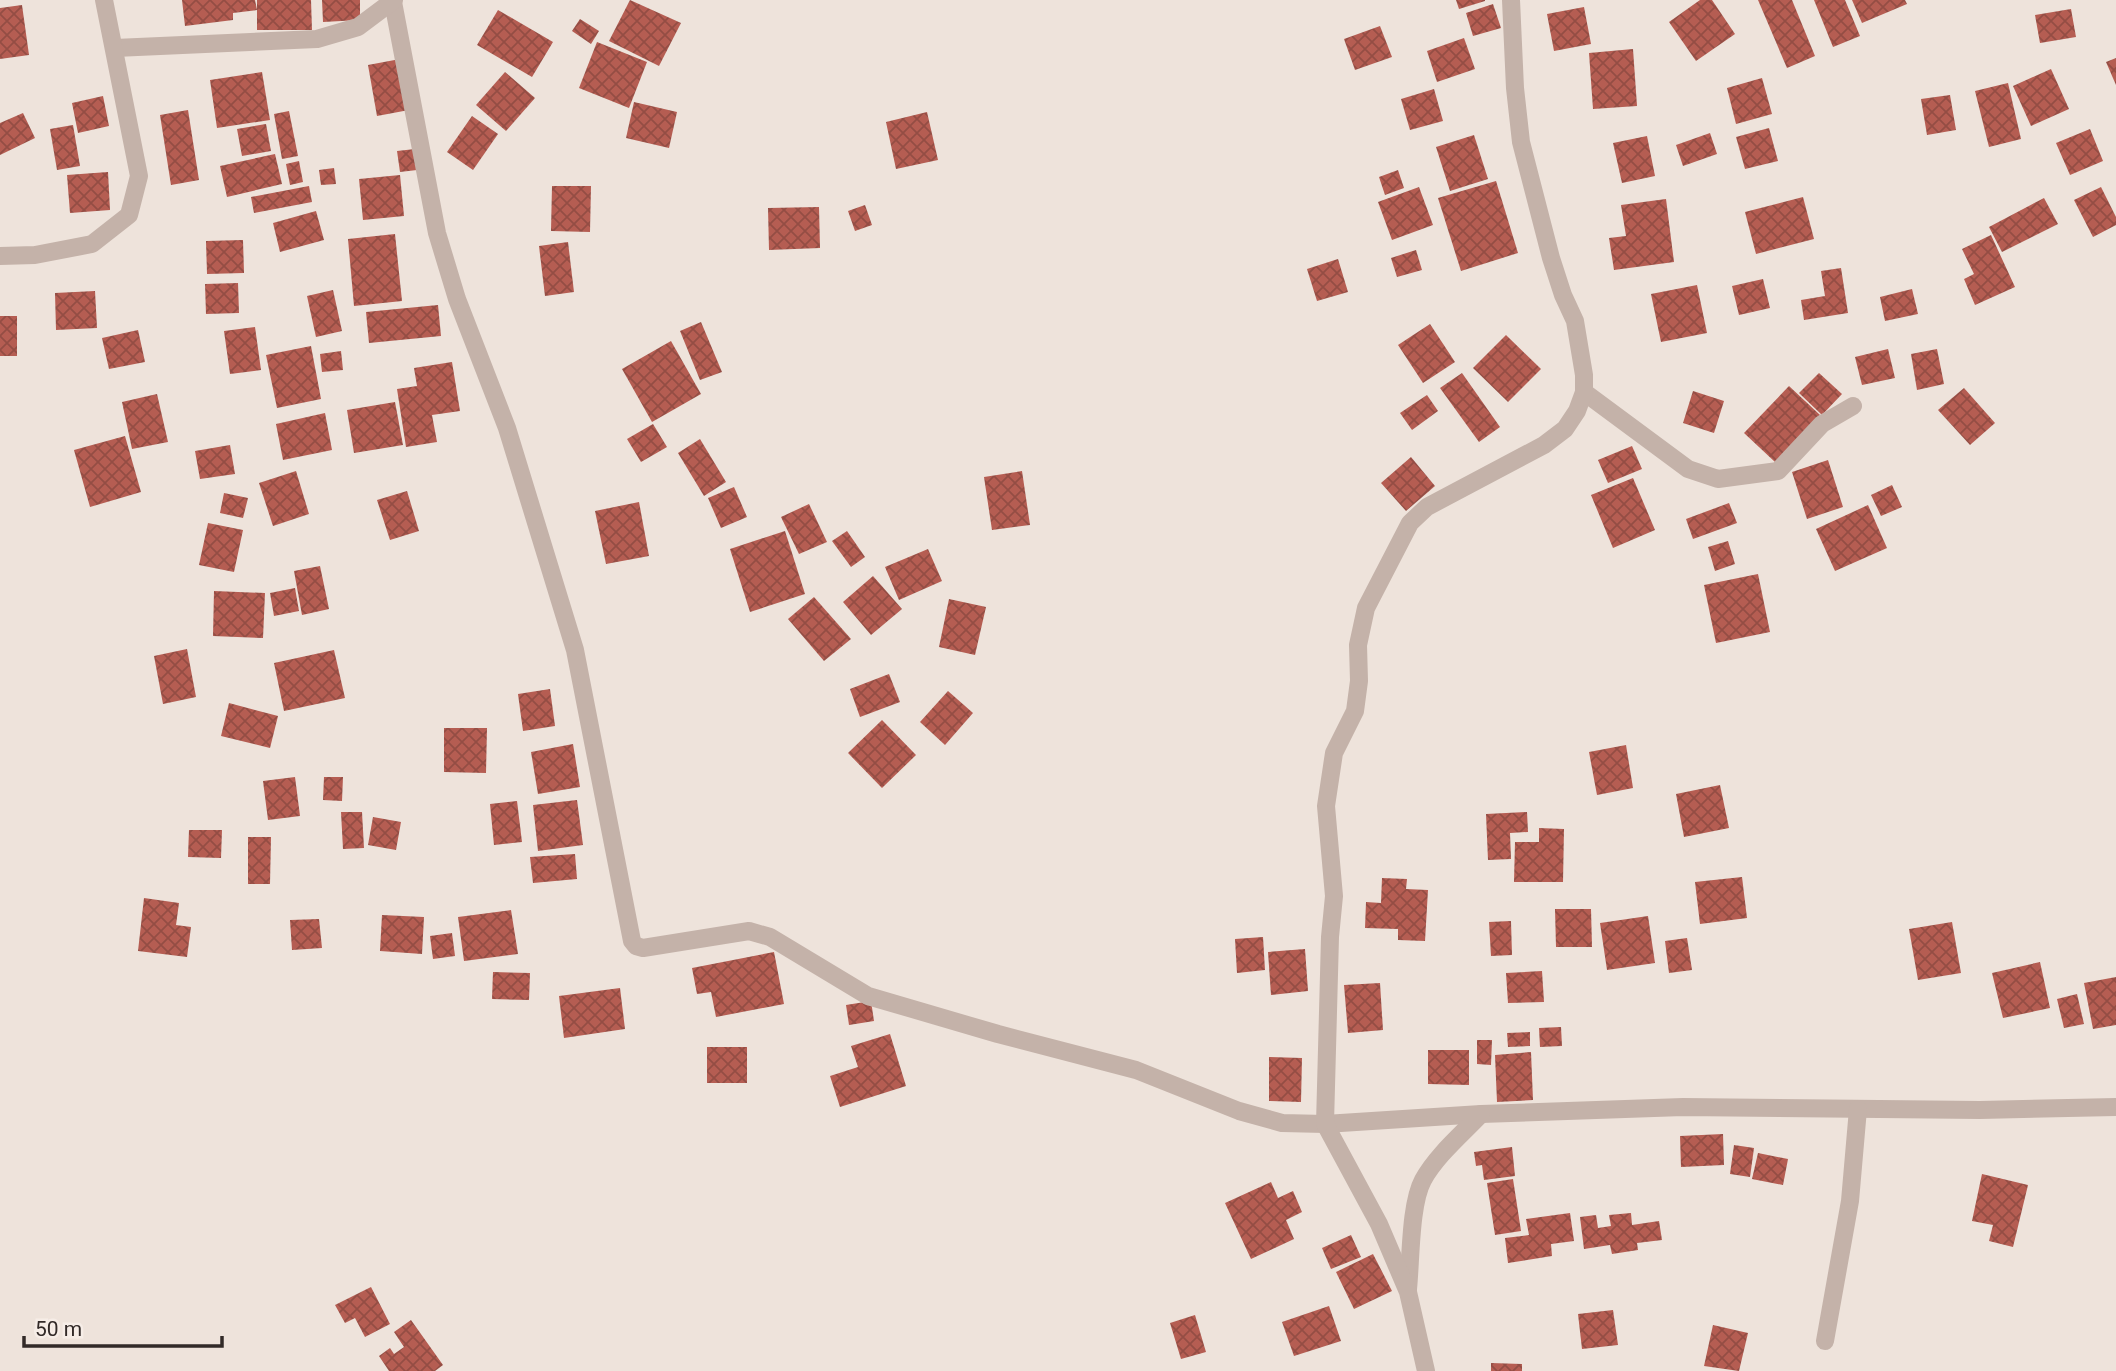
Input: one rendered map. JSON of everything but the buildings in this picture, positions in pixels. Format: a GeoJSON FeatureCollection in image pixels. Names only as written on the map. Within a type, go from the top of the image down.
{"type":"FeatureCollection","features":[{"type":"Feature","properties":{"kind":"street"},"geometry":{"type":"LineString","coordinates":[[0,256],[36,255],[92,244],[129,215],[139,176],[104,0]]}},
{"type":"Feature","properties":{"kind":"street"},"geometry":{"type":"LineString","coordinates":[[1426,1371],[1408,1292],[1379,1224],[1325,1124],[1330,937],[1334,896],[1326,806],[1334,753],[1355,711],[1359,681],[1357,645],[1366,608],[1410,523],[1427,507],[1544,445],[1565,429],[1577,411],[1584,393],[1584,374],[1575,321],[1550,258],[1521,142],[1515,88],[1511,0]]}},
{"type":"Feature","properties":{"kind":"street"},"geometry":{"type":"LineString","coordinates":[[115,48],[317,39],[358,27],[394,1],[437,233],[457,299],[507,428],[575,650],[632,941],[636,946],[643,948],[749,932],[771,937],[869,996],[998,1034],[1136,1070],[1239,1111],[1282,1123],[1325,1124],[1480,1114],[1683,1107],[1980,1110],[2116,1107]]}},
{"type":"Feature","properties":{"kind":"street"},"geometry":{"type":"LineString","coordinates":[[1584,393],[1688,469],[1718,479],[1778,471],[1822,424],[1853,406]]}},
{"type":"Feature","properties":{"kind":"street"},"geometry":{"type":"LineString","coordinates":[[1825,1341],[1850,1201],[1858,1109]]}},
{"type":"Feature","properties":{"kind":"street"},"geometry":{"type":"LineString","coordinates":[[1408,1292],[1416,1199],[1421,1183],[1430,1169],[1480,1114]]}}]}
